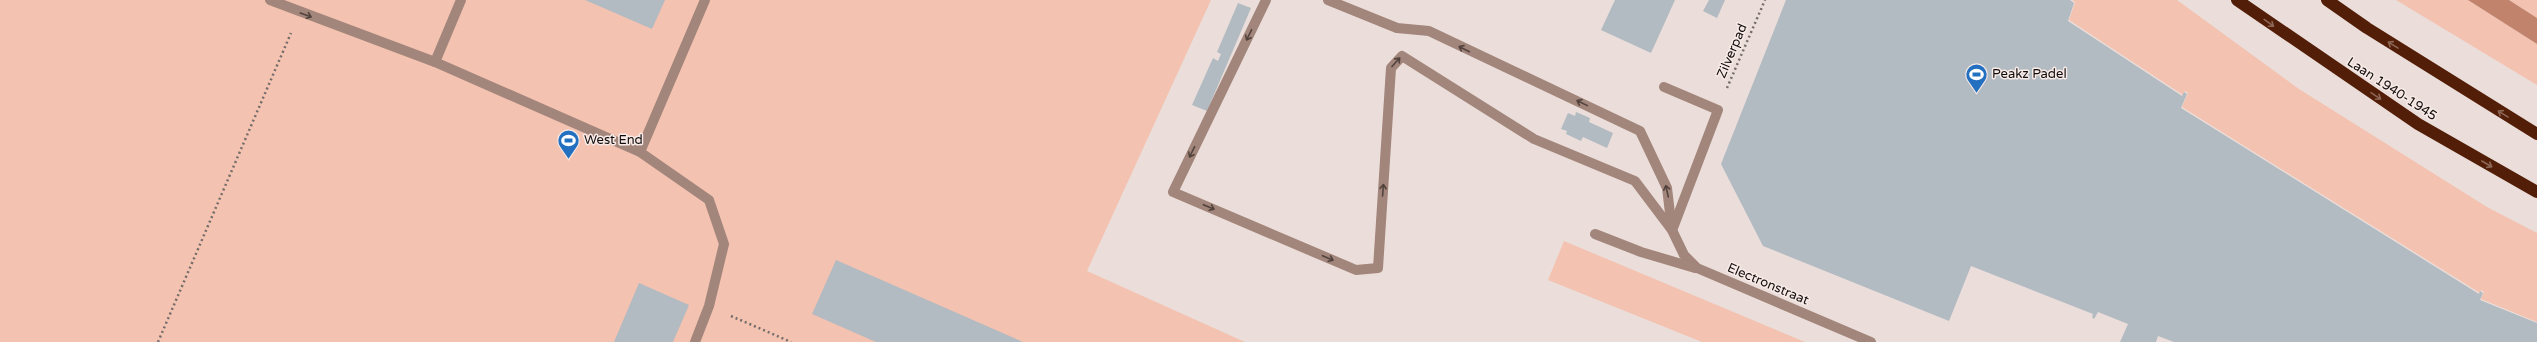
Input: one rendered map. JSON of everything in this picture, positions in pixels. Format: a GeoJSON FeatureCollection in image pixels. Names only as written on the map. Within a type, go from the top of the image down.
{"type":"FeatureCollection","features":[{"type":"Feature","properties":{"kind":"highway","name":"Laan 1940-1945"},"geometry":{"type":"LineString","coordinates":[[2237,0],[2418,124],[2537,192]]}},
{"type":"Feature","properties":{"kind":"highway"},"geometry":{"type":"LineString","coordinates":[[2327,0],[2379,36],[2537,134]]}},
{"type":"Feature","properties":{"kind":"street"},"geometry":{"type":"LineString","coordinates":[[270,0],[300,13],[435,62],[640,152],[709,200],[724,244],[709,306],[695,342]]}},
{"type":"Feature","properties":{"kind":"street"},"geometry":{"type":"LineString","coordinates":[[435,62],[461,0]]}},
{"type":"Feature","properties":{"kind":"street"},"geometry":{"type":"LineString","coordinates":[[640,152],[705,0]]}},
{"type":"Feature","properties":{"kind":"street"},"geometry":{"type":"LineString","coordinates":[[1266,0],[1173,192],[1356,270],[1378,268],[1391,68],[1402,56],[1534,139],[1635,181],[1672,230]]}},
{"type":"Feature","properties":{"kind":"street"},"geometry":{"type":"LineString","coordinates":[[1328,0],[1397,28],[1429,31],[1640,132],[1667,188],[1672,230]]}},
{"type":"Feature","properties":{"kind":"street"},"geometry":{"type":"LineString","coordinates":[[1664,87],[1718,110],[1672,230]]}},
{"type":"Feature","properties":{"kind":"street","name":"Electronstraat"},"geometry":{"type":"LineString","coordinates":[[1672,230],[1684,255],[1697,268],[1871,342]]}},
{"type":"Feature","properties":{"kind":"street"},"geometry":{"type":"LineString","coordinates":[[1595,234],[1641,252],[1697,268]]}},
{"type":"Feature","properties":{"kind":"path","name":"Zilverpad"},"geometry":{"type":"LineString","coordinates":[[1718,110],[1765,0]]}},
{"type":"Feature","properties":{"kind":"path"},"geometry":{"type":"LineString","coordinates":[[158,342],[300,13]]}},
{"type":"Feature","properties":{"kind":"path"},"geometry":{"type":"LineString","coordinates":[[709,306],[790,342]]}},
{"type":"Feature","properties":{"kind":"shaded area","name":"West End"},"geometry":{"type":"Polygon","coordinates":[[[0,0],[1211,0],[1087,271],[1245,342],[0,342],[0,0]]]}},
{"type":"Feature","properties":{"kind":"shaded area"},"geometry":{"type":"Polygon","coordinates":[[[2072,0],[2177,0],[2299,89],[2487,207],[2537,233],[2537,322],[2481,299],[2484,292],[2481,290],[2480,293],[2182,107],[2188,93],[2185,91],[2183,95],[2069,20],[2075,2],[2072,0]]]}},
{"type":"Feature","properties":{"kind":"shaded area"},"geometry":{"type":"Polygon","coordinates":[[[2396,0],[2468,0],[2537,44],[2537,85],[2396,0]]]}},
{"type":"Feature","properties":{"kind":"shaded area"},"geometry":{"type":"Polygon","coordinates":[[[2468,0],[2509,0],[2537,18],[2537,44],[2468,0]]]}},
{"type":"Feature","properties":{"kind":"shaded area"},"geometry":{"type":"Polygon","coordinates":[[[2509,0],[2537,0],[2537,18],[2509,0]]]}},
{"type":"Feature","properties":{"kind":"shaded area"},"geometry":{"type":"Polygon","coordinates":[[[1564,241],[1805,342],[1702,342],[1548,280],[1564,241]]]}},
{"type":"Feature","properties":{"kind":"building"},"geometry":{"type":"Polygon","coordinates":[[[585,0],[665,0],[652,29],[585,0]]]}},
{"type":"Feature","properties":{"kind":"building"},"geometry":{"type":"Polygon","coordinates":[[[1615,0],[1675,0],[1651,53],[1601,30],[1615,0]]]}},
{"type":"Feature","properties":{"kind":"building"},"geometry":{"type":"Polygon","coordinates":[[[1709,0],[1725,0],[1717,18],[1703,11],[1709,0]]]}},
{"type":"Feature","properties":{"kind":"building"},"geometry":{"type":"Polygon","coordinates":[[[1786,0],[2070,0],[2074,3],[2068,21],[2182,96],[2184,92],[2187,94],[2181,108],[2479,294],[2480,291],[2483,293],[2480,300],[2537,323],[2537,342],[2174,342],[2158,336],[2156,342],[2120,342],[2128,324],[2098,312],[2094,319],[2092,317],[2093,314],[1971,266],[1949,321],[1763,246],[1721,164],[1786,0]]]}},
{"type":"Feature","properties":{"kind":"building"},"geometry":{"type":"Polygon","coordinates":[[[1238,3],[1251,8],[1207,111],[1192,105],[1213,58],[1218,61],[1221,54],[1217,52],[1238,3]]]}},
{"type":"Feature","properties":{"kind":"building"},"geometry":{"type":"Polygon","coordinates":[[[1576,112],[1590,118],[1589,122],[1613,133],[1607,148],[1583,137],[1581,141],[1566,134],[1567,131],[1561,129],[1568,113],[1575,116],[1576,112]]]}},
{"type":"Feature","properties":{"kind":"building"},"geometry":{"type":"Polygon","coordinates":[[[836,260],[1023,342],[876,342],[812,314],[836,260]]]}},
{"type":"Feature","properties":{"kind":"building"},"geometry":{"type":"Polygon","coordinates":[[[639,283],[689,305],[673,342],[614,342],[639,283]]]}},
{"type":"Feature","properties":{"kind":"place","name":"Peakz Padel"},"geometry":{"type":"Point","coordinates":[1977,94]}},
{"type":"Feature","properties":{"kind":"place","name":"West End"},"geometry":{"type":"Point","coordinates":[569,160]}}]}
